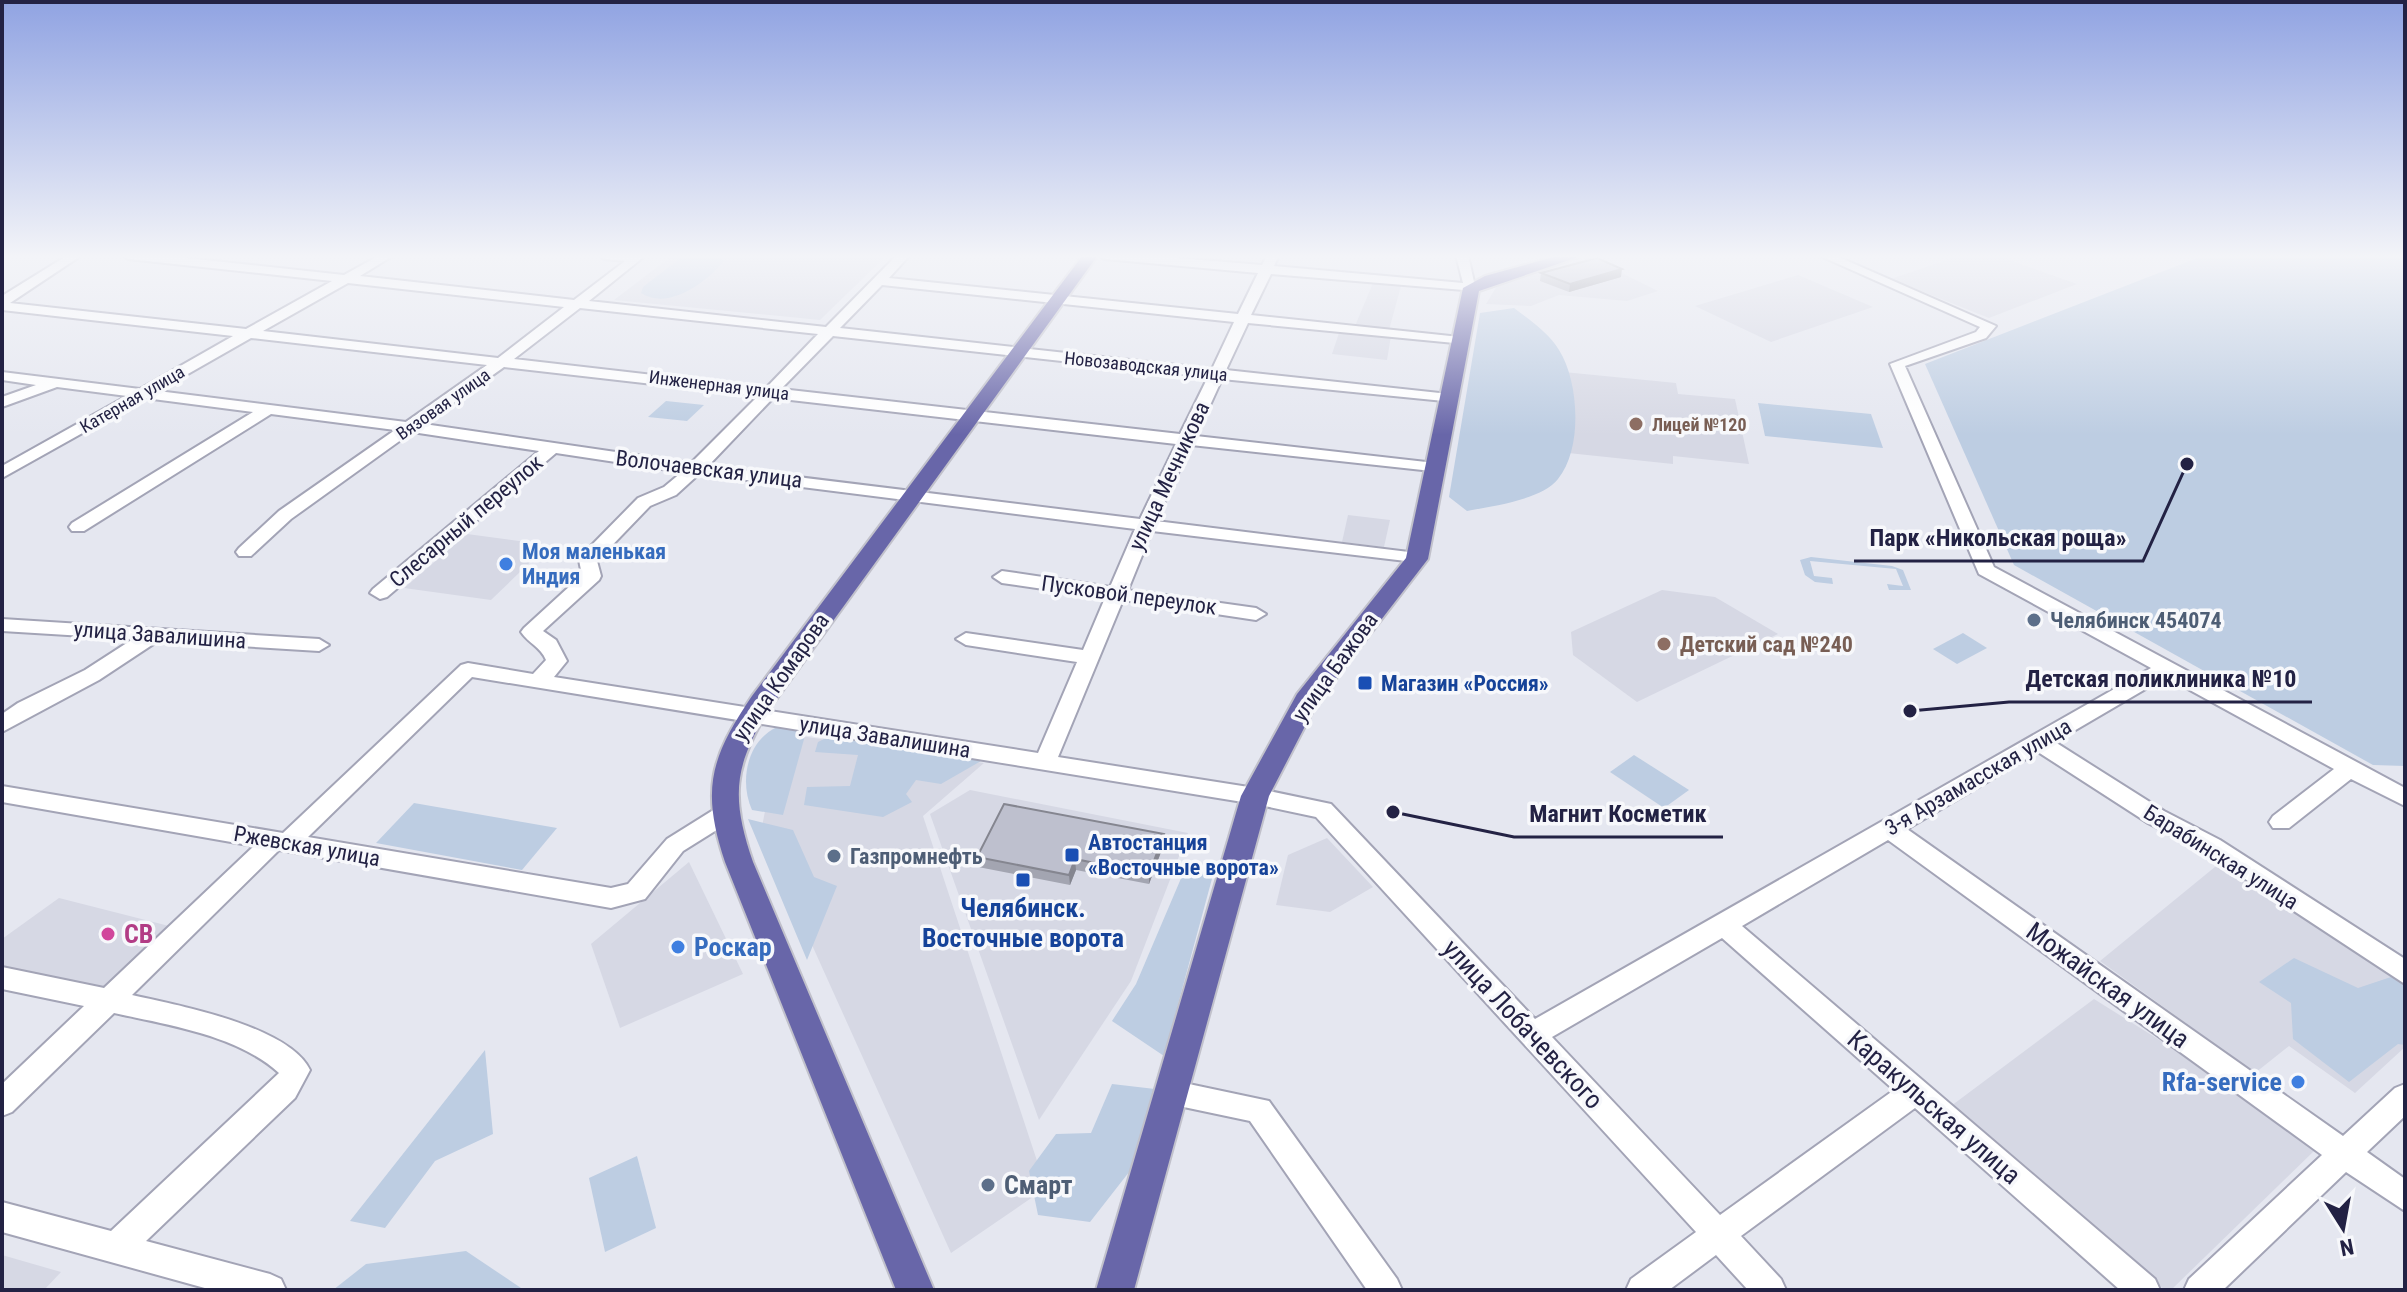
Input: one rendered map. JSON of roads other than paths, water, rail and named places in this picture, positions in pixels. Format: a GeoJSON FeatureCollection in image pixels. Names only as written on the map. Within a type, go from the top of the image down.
{"type":"FeatureCollection","features":[{"type":"Feature","properties":{"kind":"main road","name":"улица Комарова"},"geometry":{"type":"LineString","coordinates":[[915,1288],[743,874],[723,815],[720,784],[725,764],[751,715],[1044,315]]}},
{"type":"Feature","properties":{"kind":"main road","name":"улица Бажова"},"geometry":{"type":"LineString","coordinates":[[1114,1281],[1255,796],[1306,700],[1417,559],[1465,315]]}},
{"type":"Feature","properties":{"kind":"street","name":"Инженерная улица"},"geometry":{"type":"LineString","coordinates":[[106,315],[1435,468]]}},
{"type":"Feature","properties":{"kind":"street","name":"Катерная улица"},"geometry":{"type":"LineString","coordinates":[[2,473],[278,315]]}},
{"type":"Feature","properties":{"kind":"street","name":"Вязовая улица"},"geometry":{"type":"LineString","coordinates":[[245,552],[285,515],[504,360],[559,315]]}},
{"type":"Feature","properties":{"kind":"street","name":"Новозаводская улица"},"geometry":{"type":"LineString","coordinates":[[692,315],[1449,399]]}},
{"type":"Feature","properties":{"kind":"street"},"geometry":{"type":"LineString","coordinates":[[538,681],[557,661],[549,644],[531,632],[592,576],[588,560],[644,502],[670,491],[695,469],[844,315]]}},
{"type":"Feature","properties":{"kind":"street"},"geometry":{"type":"LineString","coordinates":[[1206,315],[1460,341]]}},
{"type":"Feature","properties":{"kind":"street","name":"улица Мечникова"},"geometry":{"type":"LineString","coordinates":[[1045,762],[1146,524],[1244,315]]}},
{"type":"Feature","properties":{"kind":"street"},"geometry":{"type":"LineString","coordinates":[[1967,315],[1985,323],[1989,330],[1897,364],[1986,570],[2405,798]]}},
{"type":"Feature","properties":{"kind":"street","name":"Волочаевская улица"},"geometry":{"type":"LineString","coordinates":[[2,376],[410,427],[695,469],[1417,559]]}},
{"type":"Feature","properties":{"kind":"street"},"geometry":{"type":"LineString","coordinates":[[2,402],[55,382]]}},
{"type":"Feature","properties":{"kind":"street"},"geometry":{"type":"LineString","coordinates":[[78,527],[265,411]]}},
{"type":"Feature","properties":{"kind":"street","name":"Слесарный переулок"},"geometry":{"type":"LineString","coordinates":[[380,593],[552,448]]}},
{"type":"Feature","properties":{"kind":"street","name":"Пусковой переулок"},"geometry":{"type":"LineString","coordinates":[[1002,577],[1256,614]]}},
{"type":"Feature","properties":{"kind":"street","name":"улица Завалишина"},"geometry":{"type":"LineString","coordinates":[[2,625],[319,645]]}},
{"type":"Feature","properties":{"kind":"street"},"geometry":{"type":"LineString","coordinates":[[2,725],[25,708],[92,675],[154,635]]}},
{"type":"Feature","properties":{"kind":"street"},"geometry":{"type":"LineString","coordinates":[[966,639],[1090,657]]}},
{"type":"Feature","properties":{"kind":"street","name":"3-я Арзамасская улица"},"geometry":{"type":"LineString","coordinates":[[1532,1035],[2166,668]]}},
{"type":"Feature","properties":{"kind":"street","name":"улица Завалишина"},"geometry":{"type":"LineString","coordinates":[[281,842],[468,670],[1255,796]]}},
{"type":"Feature","properties":{"kind":"street","name":"Барабинская улица"},"geometry":{"type":"LineString","coordinates":[[2038,742],[2156,817],[2212,846],[2405,973]]}},
{"type":"Feature","properties":{"kind":"street"},"geometry":{"type":"LineString","coordinates":[[2281,822],[2350,768]]}},
{"type":"Feature","properties":{"kind":"street","name":"Ржевская улица"},"geometry":{"type":"LineString","coordinates":[[2,794],[611,898],[636,892],[675,845],[723,815]]}},
{"type":"Feature","properties":{"kind":"street","name":"улица Лобачевского"},"geometry":{"type":"LineString","coordinates":[[1255,796],[1323,810],[1770,1290]]}},
{"type":"Feature","properties":{"kind":"street","name":"Можайская улица"},"geometry":{"type":"LineString","coordinates":[[1888,828],[2405,1197]]}},
{"type":"Feature","properties":{"kind":"street"},"geometry":{"type":"LineString","coordinates":[[2,1103],[106,1002],[281,842]]}},
{"type":"Feature","properties":{"kind":"street","name":"Каракульская улица"},"geometry":{"type":"LineString","coordinates":[[1723,924],[2144,1290]]}},
{"type":"Feature","properties":{"kind":"street"},"geometry":{"type":"LineString","coordinates":[[2,978],[233,1032],[289,1059],[296,1070],[285,1089],[116,1248]]}},
{"type":"Feature","properties":{"kind":"street"},"geometry":{"type":"LineString","coordinates":[[1642,1290],[1916,1091]]}},
{"type":"Feature","properties":{"kind":"street"},"geometry":{"type":"LineString","coordinates":[[1170,1093],[1259,1110],[1386,1290]]}},
{"type":"Feature","properties":{"kind":"street"},"geometry":{"type":"LineString","coordinates":[[2200,1290],[2405,1097]]}},
{"type":"Feature","properties":{"kind":"street"},"geometry":{"type":"LineString","coordinates":[[2,1217],[270,1290]]}},
{"type":"Feature","properties":{"kind":"place","name":"Лицей №120"},"geometry":{"type":"Point","coordinates":[1636,424]}},
{"type":"Feature","properties":{"kind":"place","name":"Парк «Никольская роща»"},"geometry":{"type":"Point","coordinates":[2187,464]}},
{"type":"Feature","properties":{"kind":"place","name":"Моя маленькая Индия"},"geometry":{"type":"Point","coordinates":[506,564]}},
{"type":"Feature","properties":{"kind":"place","name":"Челябинск 454074"},"geometry":{"type":"Point","coordinates":[2034,620]}},
{"type":"Feature","properties":{"kind":"place","name":"Детский сад №240"},"geometry":{"type":"Point","coordinates":[1664,644]}},
{"type":"Feature","properties":{"kind":"place","name":"Магазин «Россия»"},"geometry":{"type":"Point","coordinates":[1365,683]}},
{"type":"Feature","properties":{"kind":"place","name":"Детская поликлиника №10"},"geometry":{"type":"Point","coordinates":[1910,711]}},
{"type":"Feature","properties":{"kind":"place","name":"Магнит Косметик"},"geometry":{"type":"Point","coordinates":[1393,812]}},
{"type":"Feature","properties":{"kind":"place","name":"Автостанция «Восточные ворота»"},"geometry":{"type":"Point","coordinates":[1072,855]}},
{"type":"Feature","properties":{"kind":"place","name":"Газпромнефть"},"geometry":{"type":"Point","coordinates":[834,856]}},
{"type":"Feature","properties":{"kind":"place","name":"Челябинск. Восточные ворота"},"geometry":{"type":"Point","coordinates":[1023,880]}},
{"type":"Feature","properties":{"kind":"place","name":"СВ"},"geometry":{"type":"Point","coordinates":[108,934]}},
{"type":"Feature","properties":{"kind":"place","name":"Роскар"},"geometry":{"type":"Point","coordinates":[678,947]}},
{"type":"Feature","properties":{"kind":"place","name":"Rfa-service"},"geometry":{"type":"Point","coordinates":[2298,1082]}},
{"type":"Feature","properties":{"kind":"place","name":"Смарт"},"geometry":{"type":"Point","coordinates":[988,1185]}}]}
